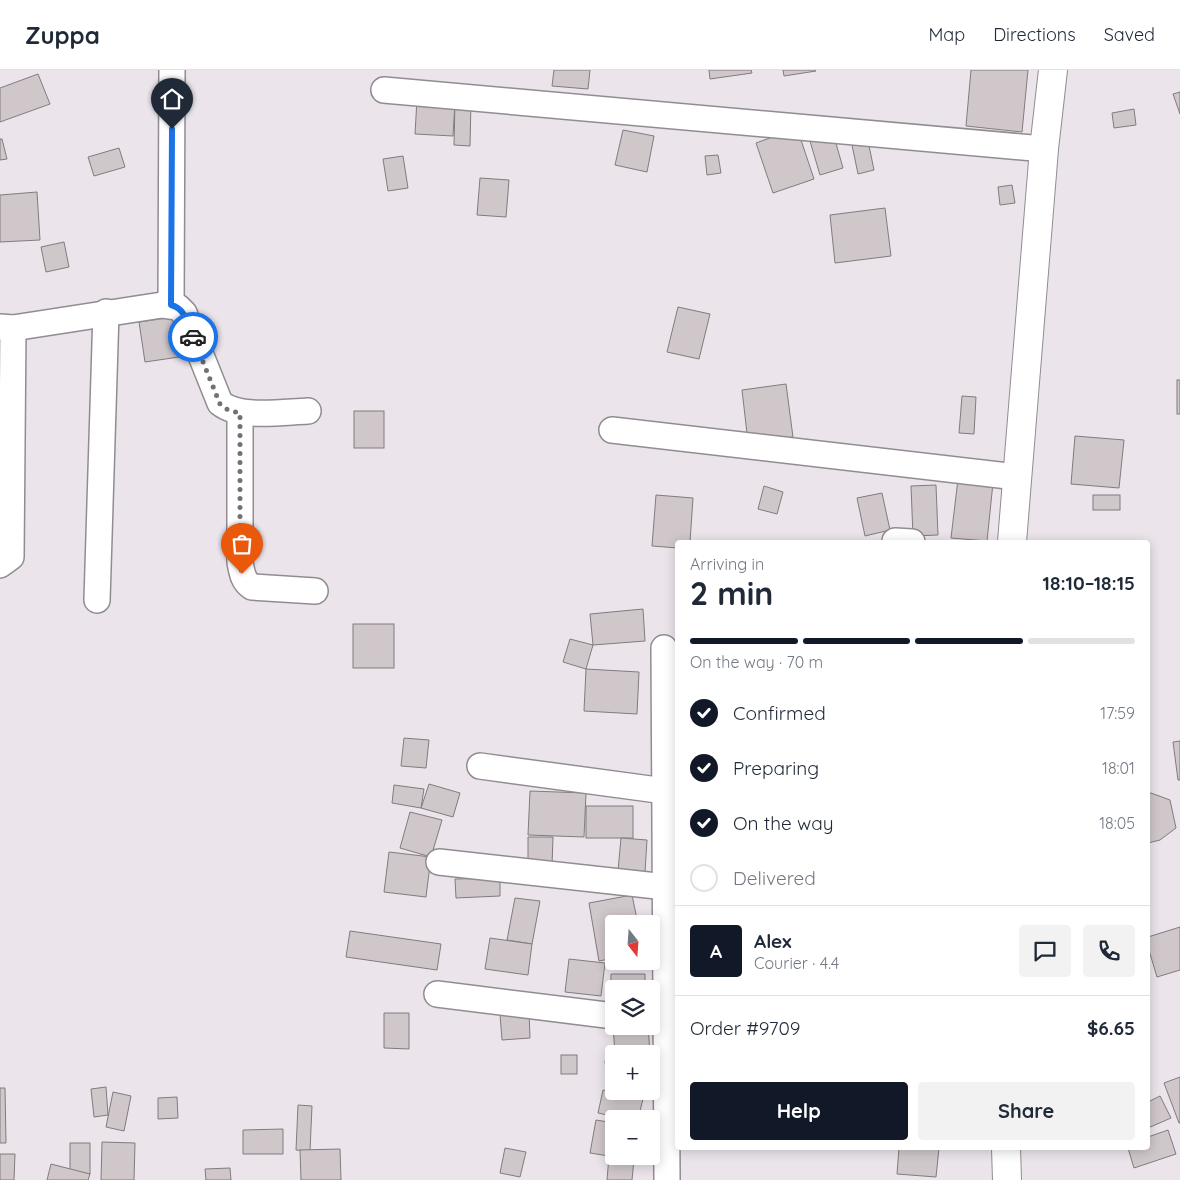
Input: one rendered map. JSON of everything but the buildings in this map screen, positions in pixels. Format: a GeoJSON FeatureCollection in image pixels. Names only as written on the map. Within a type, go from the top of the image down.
{"type":"FeatureCollection","features":[{"type":"Feature","properties":{"kind":"street"},"geometry":{"type":"LineString","coordinates":[[171,305],[172,70]]}},
{"type":"Feature","properties":{"kind":"street"},"geometry":{"type":"LineString","coordinates":[[1012,540],[1044,149],[1053,70]]}},
{"type":"Feature","properties":{"kind":"street"},"geometry":{"type":"LineString","coordinates":[[384,90],[1044,149]]}},
{"type":"Feature","properties":{"kind":"street"},"geometry":{"type":"LineString","coordinates":[[0,565],[11,557],[6,328],[106,312],[171,305],[178,307],[184,313],[220,404],[228,410],[240,413],[308,411]]}},
{"type":"Feature","properties":{"kind":"street"},"geometry":{"type":"LineString","coordinates":[[96,600],[106,312]]}},
{"type":"Feature","properties":{"kind":"street"},"geometry":{"type":"LineString","coordinates":[[240,413],[240,562],[242,574],[246,583],[252,587],[316,591]]}},
{"type":"Feature","properties":{"kind":"street"},"geometry":{"type":"LineString","coordinates":[[612,430],[1017,477]]}},
{"type":"Feature","properties":{"kind":"street"},"geometry":{"type":"LineString","coordinates":[[660,1002],[666,887],[664,648]]}},
{"type":"Feature","properties":{"kind":"street"},"geometry":{"type":"LineString","coordinates":[[480,766],[665,791]]}},
{"type":"Feature","properties":{"kind":"street"},"geometry":{"type":"LineString","coordinates":[[439,862],[666,887]]}},
{"type":"Feature","properties":{"kind":"street"},"geometry":{"type":"LineString","coordinates":[[437,994],[605,1015]]}},
{"type":"Feature","properties":{"kind":"street"},"geometry":{"type":"LineString","coordinates":[[660,1035],[667,1180]]}},
{"type":"Feature","properties":{"kind":"street"},"geometry":{"type":"LineString","coordinates":[[1006,1150],[1007,1180]]}},
{"type":"Feature","properties":{"kind":"way so far"},"geometry":{"type":"LineString","coordinates":[[193,337],[214,394],[220,404],[228,410],[240,413],[240,562],[242,574]]}},
{"type":"Feature","properties":{"kind":"route"},"geometry":{"type":"LineString","coordinates":[[172,129],[171,305],[178,307],[184,313],[193,337]]}}]}
